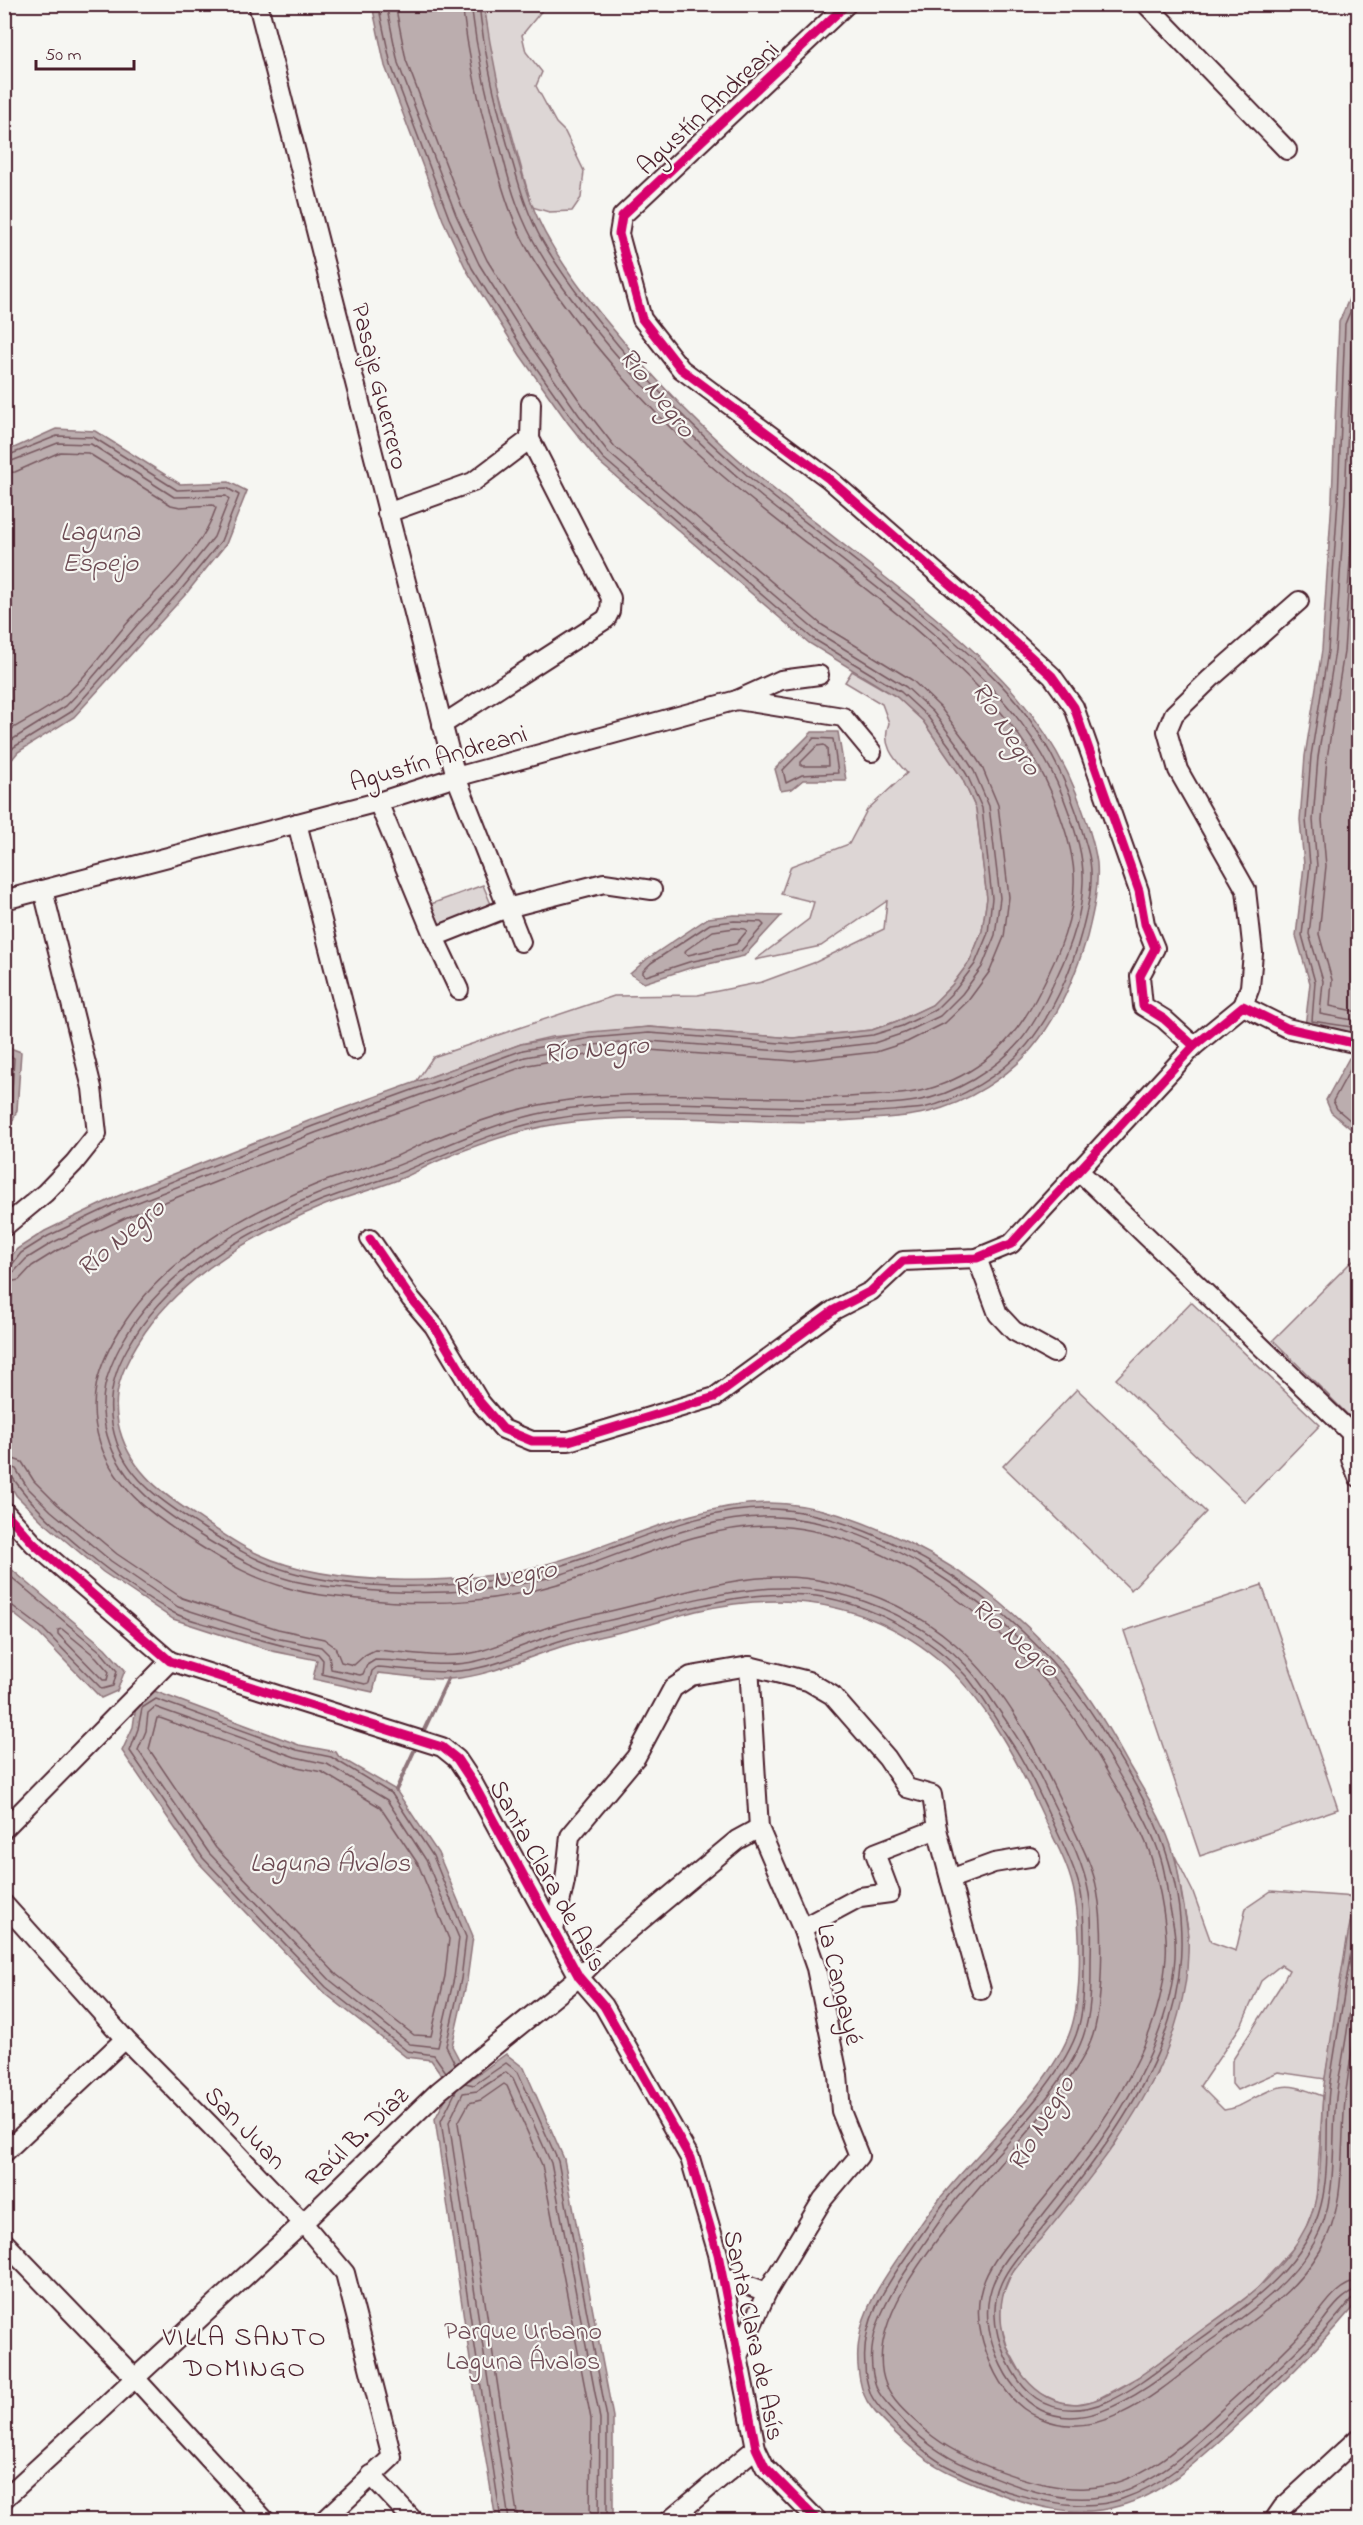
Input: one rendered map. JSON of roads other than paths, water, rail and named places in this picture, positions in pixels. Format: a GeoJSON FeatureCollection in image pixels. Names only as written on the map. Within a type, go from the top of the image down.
{"type":"FeatureCollection","features":[{"type":"Feature","properties":{"kind":"street","name":"Agustín Andreani"},"geometry":{"type":"LineString","coordinates":[[847,4],[622,216],[619,234],[642,319],[681,369],[829,479],[993,622],[1057,684],[1074,707],[1138,891],[1145,924],[1155,948],[1140,976],[1143,1006],[1164,1019],[1194,1046]]}},
{"type":"Feature","properties":{"kind":"street"},"geometry":{"type":"LineString","coordinates":[[1146,4],[1287,150]]}},
{"type":"Feature","properties":{"kind":"street","name":"Pasaje Guerrero"},"geometry":{"type":"LineString","coordinates":[[258,5],[456,777],[521,942]]}},
{"type":"Feature","properties":{"kind":"street"},"geometry":{"type":"LineString","coordinates":[[442,726],[606,619],[610,611],[611,598],[530,439],[531,403]]}},
{"type":"Feature","properties":{"kind":"street"},"geometry":{"type":"LineString","coordinates":[[387,513],[473,482],[530,439]]}},
{"type":"Feature","properties":{"kind":"street"},"geometry":{"type":"LineString","coordinates":[[370,1239],[411,1299],[434,1326],[479,1401],[503,1429],[532,1441],[569,1441],[715,1397],[834,1310],[871,1291],[903,1262],[977,1258],[1011,1244],[1194,1046],[1243,1006],[1250,987],[1253,953],[1246,890],[1178,770],[1167,731],[1174,714],[1210,679],[1299,601]]}},
{"type":"Feature","properties":{"kind":"street"},"geometry":{"type":"LineString","coordinates":[[737,700],[781,680],[819,675]]}},
{"type":"Feature","properties":{"kind":"street","name":"Agustín Andreani"},"geometry":{"type":"LineString","coordinates":[[4,900],[378,802],[456,777],[737,700],[843,717],[872,752]]}},
{"type":"Feature","properties":{"kind":"street"},"geometry":{"type":"LineString","coordinates":[[378,802],[434,937],[459,990]]}},
{"type":"Feature","properties":{"kind":"street"},"geometry":{"type":"LineString","coordinates":[[297,823],[355,1050]]}},
{"type":"Feature","properties":{"kind":"street"},"geometry":{"type":"LineString","coordinates":[[434,937],[507,908],[604,883],[652,890]]}},
{"type":"Feature","properties":{"kind":"street"},"geometry":{"type":"LineString","coordinates":[[4,1227],[45,1193],[74,1163],[97,1134],[92,1088],[43,890]]}},
{"type":"Feature","properties":{"kind":"street"},"geometry":{"type":"LineString","coordinates":[[1243,1006],[1287,1028],[1359,1044]]}},
{"type":"Feature","properties":{"kind":"street"},"geometry":{"type":"LineString","coordinates":[[1078,1170],[1351,1433],[1351,1459],[1359,1477]]}},
{"type":"Feature","properties":{"kind":"street"},"geometry":{"type":"LineString","coordinates":[[977,1258],[998,1314],[1014,1331],[1054,1353]]}},
{"type":"Feature","properties":{"kind":"street","name":"Santa Clara de Asís"},"geometry":{"type":"LineString","coordinates":[[4,1511],[34,1544],[170,1661],[442,1747],[457,1759],[579,1977],[604,2006],[690,2158],[718,2254],[756,2448],[765,2467],[817,2520]]}},
{"type":"Feature","properties":{"kind":"street"},"geometry":{"type":"LineString","coordinates":[[4,1829],[170,1661]]}},
{"type":"Feature","properties":{"kind":"street"},"geometry":{"type":"LineString","coordinates":[[554,1930],[565,1881],[570,1836],[636,1756],[673,1688],[692,1676],[749,1666],[808,1681],[832,1695],[886,1758],[907,1788],[932,1795],[950,1879],[981,1989]]}},
{"type":"Feature","properties":{"kind":"street","name":"La Cangayé"},"geometry":{"type":"LineString","coordinates":[[738,2356],[767,2292],[823,2199],[859,2156],[842,2111],[816,1968],[802,1928],[759,1828],[749,1666]]}},
{"type":"Feature","properties":{"kind":"street","name":"Raúl B. Díaz"},"geometry":{"type":"LineString","coordinates":[[4,2499],[303,2223],[439,2091],[579,1977],[610,1946],[737,1840],[759,1828]]}},
{"type":"Feature","properties":{"kind":"street"},"geometry":{"type":"LineString","coordinates":[[802,1928],[860,1897],[890,1893],[875,1853],[938,1829]]}},
{"type":"Feature","properties":{"kind":"street"},"geometry":{"type":"LineString","coordinates":[[950,1879],[994,1863],[1030,1857]]}},
{"type":"Feature","properties":{"kind":"street","name":"San Juan"},"geometry":{"type":"LineString","coordinates":[[4,1904],[125,2039],[212,2126],[303,2223],[345,2273],[392,2457],[371,2475]]}},
{"type":"Feature","properties":{"kind":"street"},"geometry":{"type":"LineString","coordinates":[[4,2153],[125,2039]]}},
{"type":"Feature","properties":{"kind":"street"},"geometry":{"type":"LineString","coordinates":[[4,2242],[135,2378],[265,2520]]}},
{"type":"Feature","properties":{"kind":"street"},"geometry":{"type":"LineString","coordinates":[[722,2276],[767,2292]]}},
{"type":"Feature","properties":{"kind":"street"},"geometry":{"type":"LineString","coordinates":[[1274,2520],[1283,2507],[1359,2438]]}},
{"type":"Feature","properties":{"kind":"street"},"geometry":{"type":"LineString","coordinates":[[670,2520],[756,2448]]}},
{"type":"Feature","properties":{"kind":"street"},"geometry":{"type":"LineString","coordinates":[[325,2520],[371,2475],[413,2520]]}},
{"type":"Feature","properties":{"kind":"water","name":"Río Negro"},"geometry":{"type":"Polygon","coordinates":[[[372,5],[484,5],[501,96],[526,186],[544,231],[570,273],[626,345],[702,426],[786,499],[960,639],[1018,697],[1050,742],[1076,792],[1096,854],[1095,900],[1087,937],[1077,966],[1058,1009],[1042,1035],[1012,1069],[972,1095],[943,1108],[892,1118],[818,1122],[632,1118],[558,1124],[498,1138],[454,1154],[402,1178],[325,1205],[250,1241],[203,1272],[182,1290],[145,1332],[126,1364],[118,1387],[116,1410],[122,1439],[146,1477],[169,1497],[218,1531],[258,1554],[289,1565],[325,1573],[403,1580],[483,1576],[519,1571],[578,1555],[656,1526],[710,1510],[737,1505],[783,1504],[838,1514],[907,1542],[978,1585],[1022,1621],[1042,1641],[1092,1703],[1161,1821],[1176,1861],[1188,1940],[1185,1984],[1174,2030],[1146,2094],[1120,2136],[1090,2177],[1019,2263],[1004,2290],[1001,2320],[1008,2350],[1024,2377],[1047,2397],[1077,2404],[1092,2401],[1108,2395],[1143,2374],[1255,2290],[1281,2264],[1303,2233],[1318,2190],[1325,2078],[1358,1883],[1358,2301],[1330,2334],[1284,2380],[1197,2461],[1152,2493],[1119,2506],[1102,2510],[1069,2511],[1037,2506],[1005,2496],[952,2474],[925,2458],[883,2421],[867,2401],[860,2379],[858,2355],[861,2328],[876,2293],[935,2205],[1016,2113],[1049,2070],[1071,2029],[1079,1982],[1075,1897],[1059,1848],[1000,1733],[971,1693],[938,1659],[911,1639],[883,1624],[853,1613],[823,1605],[761,1601],[696,1611],[576,1643],[494,1670],[464,1677],[431,1679],[378,1673],[373,1692],[313,1679],[317,1660],[272,1651],[173,1619],[103,1572],[42,1521],[16,1495],[5,1475],[5,1264],[17,1249],[45,1231],[118,1196],[311,1120],[521,1044],[590,1032],[649,1027],[793,1038],[872,1030],[932,1005],[952,985],[970,961],[982,931],[987,898],[976,809],[962,778],[923,721],[897,697],[809,643],[599,462],[520,355],[467,271],[443,220],[385,66],[372,5]]]}},
{"type":"Feature","properties":{"kind":"water"},"geometry":{"type":"Polygon","coordinates":[[[1358,278],[1358,1034],[1305,1027],[1310,983],[1296,936],[1304,865],[1300,820],[1305,756],[1322,650],[1332,499],[1339,322],[1358,278]]]}},
{"type":"Feature","properties":{"kind":"water","name":"Laguna Espejo"},"geometry":{"type":"Polygon","coordinates":[[[56,429],[95,431],[180,484],[229,482],[247,491],[226,544],[185,595],[74,717],[18,752],[5,768],[5,452],[56,429]]]}},
{"type":"Feature","properties":{"kind":"water"},"geometry":{"type":"Polygon","coordinates":[[[812,732],[838,732],[846,780],[803,780],[792,789],[781,791],[775,769],[812,732]]]}},
{"type":"Feature","properties":{"kind":"water"},"geometry":{"type":"Polygon","coordinates":[[[734,915],[781,916],[744,956],[690,968],[644,983],[630,974],[647,959],[708,918],[734,915]]]}},
{"type":"Feature","properties":{"kind":"water"},"geometry":{"type":"Polygon","coordinates":[[[5,1046],[21,1052],[17,1110],[5,1140],[5,1046]]]}},
{"type":"Feature","properties":{"kind":"water"},"geometry":{"type":"Polygon","coordinates":[[[1349,1058],[1358,1060],[1358,1135],[1331,1112],[1326,1100],[1349,1058]]]}},
{"type":"Feature","properties":{"kind":"water"},"geometry":{"type":"Polygon","coordinates":[[[4,1563],[105,1648],[125,1670],[117,1691],[101,1698],[38,1633],[5,1607],[4,1563]]]}},
{"type":"Feature","properties":{"kind":"water","name":"Laguna Ávalos"},"geometry":{"type":"Polygon","coordinates":[[[154,1691],[299,1745],[336,1752],[339,1757],[396,1790],[438,1853],[473,1936],[467,1980],[452,2046],[470,2080],[506,2054],[524,2068],[564,2159],[613,2417],[613,2520],[496,2520],[476,2401],[435,2119],[451,2088],[431,2060],[406,2057],[322,1991],[198,1862],[122,1751],[133,1727],[136,1706],[154,1691]]]}},
{"type":"Feature","properties":{"kind":"waterway"},"geometry":{"type":"LineString","coordinates":[[424,1730],[448,1679]]}},
{"type":"Feature","properties":{"kind":"waterway"},"geometry":{"type":"LineString","coordinates":[[396,1790],[415,1749]]}},
{"type":"Feature","properties":{"kind":"district","name":"VILLA SANTO DOMINGO"},"geometry":{"type":"Point","coordinates":[245,2352]}},
{"type":"Feature","properties":{"kind":"park label","name":"Parque Urbano Laguna Ávalos"},"geometry":{"type":"Point","coordinates":[523,2345]}}]}
